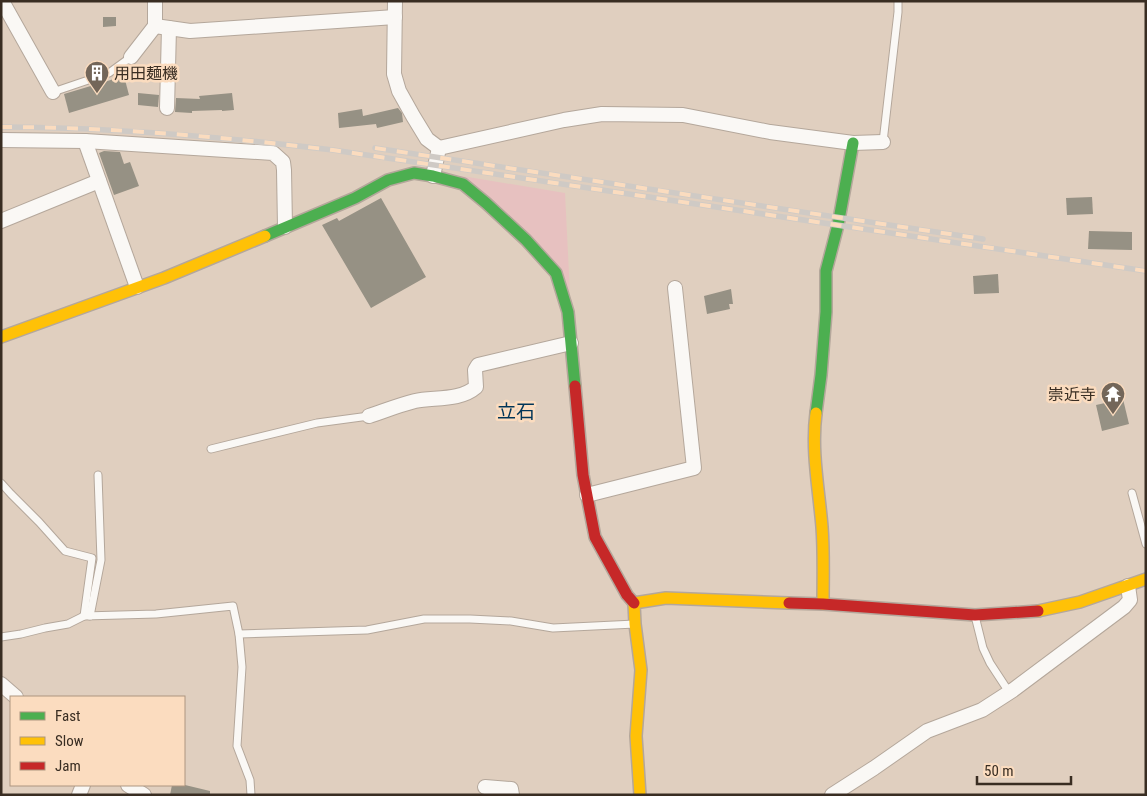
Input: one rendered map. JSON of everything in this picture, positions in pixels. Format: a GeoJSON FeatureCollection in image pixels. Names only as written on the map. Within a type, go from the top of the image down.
{"type":"FeatureCollection","features":[{"type":"Feature","properties":{"kind":"street"},"geometry":{"type":"LineString","coordinates":[[2,1],[53,92]]}},
{"type":"Feature","properties":{"kind":"street"},"geometry":{"type":"LineString","coordinates":[[131,57],[155,26],[155,1]]}},
{"type":"Feature","properties":{"kind":"street"},"geometry":{"type":"LineString","coordinates":[[395,1],[394,74],[399,90],[412,116],[427,139],[439,148],[564,120],[602,114],[683,115],[770,132],[853,143],[883,142]]}},
{"type":"Feature","properties":{"kind":"street"},"geometry":{"type":"LineString","coordinates":[[155,26],[190,31],[395,17]]}},
{"type":"Feature","properties":{"kind":"street"},"geometry":{"type":"LineString","coordinates":[[167,108],[169,28]]}},
{"type":"Feature","properties":{"kind":"street"},"geometry":{"type":"LineString","coordinates":[[1,140],[85,141],[273,153],[283,162],[285,227]]}},
{"type":"Feature","properties":{"kind":"street"},"geometry":{"type":"LineString","coordinates":[[85,141],[137,287]]}},
{"type":"Feature","properties":{"kind":"street"},"geometry":{"type":"LineString","coordinates":[[823,604],[822,529],[814,429],[822,366],[826,312],[826,271],[838,225],[853,143]]}},
{"type":"Feature","properties":{"kind":"street"},"geometry":{"type":"LineString","coordinates":[[433,176],[439,148]]}},
{"type":"Feature","properties":{"kind":"street"},"geometry":{"type":"LineString","coordinates":[[1,337],[164,278],[355,198],[388,180],[414,173],[463,184],[526,240],[556,273],[568,312],[583,475],[595,537],[626,595],[634,603],[642,670],[636,736],[640,795]]}},
{"type":"Feature","properties":{"kind":"street"},"geometry":{"type":"LineString","coordinates":[[1,221],[99,181]]}},
{"type":"Feature","properties":{"kind":"street"},"geometry":{"type":"LineString","coordinates":[[587,494],[694,468],[675,288]]}},
{"type":"Feature","properties":{"kind":"street"},"geometry":{"type":"LineString","coordinates":[[369,416],[415,401],[450,397],[470,392],[476,387],[475,370],[478,365],[571,343]]}},
{"type":"Feature","properties":{"kind":"street"},"geometry":{"type":"LineString","coordinates":[[634,603],[666,598],[823,604],[975,615],[1037,611],[1080,602],[1146,579]]}},
{"type":"Feature","properties":{"kind":"street"},"geometry":{"type":"LineString","coordinates":[[832,795],[927,731],[982,710],[1009,692],[1124,607],[1130,600],[1128,586]]}},
{"type":"Feature","properties":{"kind":"street"},"geometry":{"type":"LineString","coordinates":[[1,684],[15,696]]}},
{"type":"Feature","properties":{"kind":"street"},"geometry":{"type":"LineString","coordinates":[[130,786],[144,795]]}},
{"type":"Feature","properties":{"kind":"street"},"geometry":{"type":"LineString","coordinates":[[485,787],[511,789],[512,795]]}},
{"type":"Feature","properties":{"kind":"lane"},"geometry":{"type":"LineString","coordinates":[[883,142],[898,1]]}},
{"type":"Feature","properties":{"kind":"lane"},"geometry":{"type":"LineString","coordinates":[[53,92],[109,73],[131,57]]}},
{"type":"Feature","properties":{"kind":"lane"},"geometry":{"type":"LineString","coordinates":[[211,450],[317,423],[369,416]]}},
{"type":"Feature","properties":{"kind":"lane"},"geometry":{"type":"LineString","coordinates":[[87,616],[101,560],[98,475]]}},
{"type":"Feature","properties":{"kind":"lane"},"geometry":{"type":"LineString","coordinates":[[1,483],[65,550],[92,558],[87,616]]}},
{"type":"Feature","properties":{"kind":"lane"},"geometry":{"type":"LineString","coordinates":[[1132,493],[1146,544]]}},
{"type":"Feature","properties":{"kind":"lane"},"geometry":{"type":"LineString","coordinates":[[1,637],[68,624],[87,616],[156,614],[233,606],[239,634],[242,667],[238,746],[250,780],[251,795]]}},
{"type":"Feature","properties":{"kind":"lane"},"geometry":{"type":"LineString","coordinates":[[975,615],[983,648],[990,663],[1009,692]]}},
{"type":"Feature","properties":{"kind":"lane"},"geometry":{"type":"LineString","coordinates":[[239,634],[367,630],[424,619],[511,621],[553,628],[635,624]]}},
{"type":"Feature","properties":{"kind":"shaded area"},"geometry":{"type":"Polygon","coordinates":[[[462,176],[565,193],[570,294],[462,176]]]}},
{"type":"Feature","properties":{"kind":"building"},"geometry":{"type":"Polygon","coordinates":[[[103,17],[116,17],[116,26],[103,27],[103,17]]]}},
{"type":"Feature","properties":{"kind":"building","name":"用田麺機"},"geometry":{"type":"Polygon","coordinates":[[[124,76],[129,95],[69,113],[64,94],[124,76]]]}},
{"type":"Feature","properties":{"kind":"building"},"geometry":{"type":"Polygon","coordinates":[[[138,93],[159,95],[158,107],[138,105],[138,93]]]}},
{"type":"Feature","properties":{"kind":"building"},"geometry":{"type":"Polygon","coordinates":[[[232,93],[234,110],[192,111],[192,113],[175,112],[176,98],[200,99],[199,96],[232,93]]]}},
{"type":"Feature","properties":{"kind":"building"},"geometry":{"type":"Polygon","coordinates":[[[398,108],[402,113],[403,122],[377,128],[376,124],[339,128],[338,113],[362,109],[363,116],[398,108]]]}},
{"type":"Feature","properties":{"kind":"building"},"geometry":{"type":"Polygon","coordinates":[[[104,151],[120,152],[124,164],[130,162],[139,186],[114,195],[99,153],[104,151]]]}},
{"type":"Feature","properties":{"kind":"building"},"geometry":{"type":"Polygon","coordinates":[[[1092,197],[1093,214],[1067,215],[1066,198],[1092,197]]]}},
{"type":"Feature","properties":{"kind":"building"},"geometry":{"type":"Polygon","coordinates":[[[381,198],[426,277],[371,308],[322,225],[337,218],[339,221],[381,198]]]}},
{"type":"Feature","properties":{"kind":"building"},"geometry":{"type":"Polygon","coordinates":[[[1089,231],[1132,232],[1132,250],[1088,249],[1089,231]]]}},
{"type":"Feature","properties":{"kind":"building"},"geometry":{"type":"Polygon","coordinates":[[[998,274],[999,293],[974,294],[973,276],[998,274]]]}},
{"type":"Feature","properties":{"kind":"building"},"geometry":{"type":"Polygon","coordinates":[[[731,289],[733,304],[729,304],[730,309],[707,314],[704,296],[731,289]]]}},
{"type":"Feature","properties":{"kind":"building","name":"崇近寺"},"geometry":{"type":"Polygon","coordinates":[[[1123,399],[1129,424],[1102,431],[1096,405],[1123,399]]]}},
{"type":"Feature","properties":{"kind":"building"},"geometry":{"type":"Polygon","coordinates":[[[185,785],[210,791],[210,795],[170,795],[172,786],[185,785]]]}},
{"type":"Feature","properties":{"kind":"railway"},"geometry":{"type":"LineString","coordinates":[[1,127],[43,127],[167,134],[333,150],[1146,271]]}},
{"type":"Feature","properties":{"kind":"railway"},"geometry":{"type":"LineString","coordinates":[[375,148],[983,239]]}},
{"type":"Feature","properties":{"kind":"traffic: fast"},"geometry":{"type":"LineString","coordinates":[[816,413],[826,312],[826,271],[838,225],[853,143]]}},
{"type":"Feature","properties":{"kind":"traffic: fast"},"geometry":{"type":"LineString","coordinates":[[265,236],[355,198],[388,180],[414,173],[463,184],[526,240],[556,273],[568,312],[575,386]]}},
{"type":"Feature","properties":{"kind":"traffic: slow"},"geometry":{"type":"LineString","coordinates":[[1,337],[164,278],[265,236]]}},
{"type":"Feature","properties":{"kind":"traffic: slow"},"geometry":{"type":"LineString","coordinates":[[816,413],[814,442],[823,537],[823,604]]}},
{"type":"Feature","properties":{"kind":"traffic: slow"},"geometry":{"type":"LineString","coordinates":[[1038,611],[1080,602],[1146,579]]}},
{"type":"Feature","properties":{"kind":"traffic: slow"},"geometry":{"type":"LineString","coordinates":[[640,795],[636,736],[641,670],[634,603],[666,598],[789,603]]}},
{"type":"Feature","properties":{"kind":"traffic: jam"},"geometry":{"type":"LineString","coordinates":[[575,386],[583,475],[595,537],[627,595],[634,603]]}},
{"type":"Feature","properties":{"kind":"traffic: jam"},"geometry":{"type":"LineString","coordinates":[[789,603],[975,615],[1038,611]]}},
{"type":"Feature","properties":{"kind":"place","name":"用田麺機"},"geometry":{"type":"Point","coordinates":[97,94]}},
{"type":"Feature","properties":{"kind":"place","name":"崇近寺"},"geometry":{"type":"Point","coordinates":[1113,415]}},
{"type":"Feature","properties":{"kind":"district","name":"立石"},"geometry":{"type":"Point","coordinates":[516,411]}}]}
